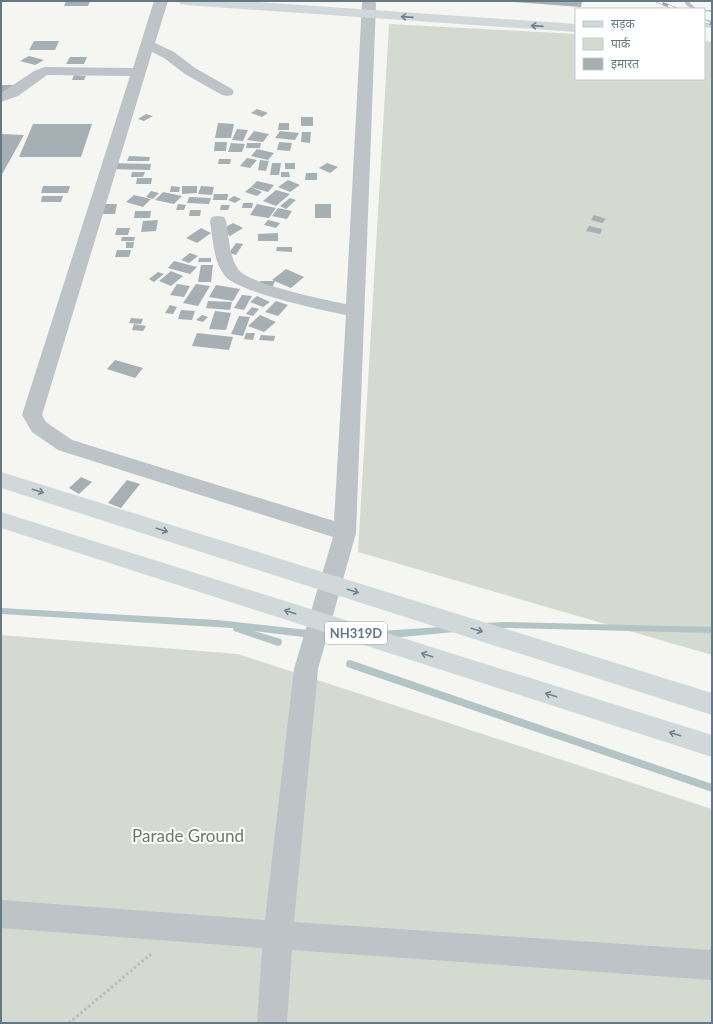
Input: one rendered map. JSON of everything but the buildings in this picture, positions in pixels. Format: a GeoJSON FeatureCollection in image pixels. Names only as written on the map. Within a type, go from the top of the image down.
{"type":"FeatureCollection","features":[{"type":"Feature","properties":{"kind":"main road"},"geometry":{"type":"LineString","coordinates":[[185,1],[374,5],[575,17]]}},
{"type":"Feature","properties":{"kind":"main road"},"geometry":{"type":"LineString","coordinates":[[339,1],[575,28]]}},
{"type":"Feature","properties":{"kind":"main road","name":"NH319D"},"geometry":{"type":"LineString","coordinates":[[1,480],[712,704]]}},
{"type":"Feature","properties":{"kind":"main road","name":"NH319D"},"geometry":{"type":"LineString","coordinates":[[1,520],[712,746]]}},
{"type":"Feature","properties":{"kind":"street"},"geometry":{"type":"LineString","coordinates":[[161,1],[32,414],[38,427],[65,445],[345,533]]}},
{"type":"Feature","properties":{"kind":"street"},"geometry":{"type":"LineString","coordinates":[[272,1023],[278,935],[306,669],[345,533],[355,312],[374,5]]}},
{"type":"Feature","properties":{"kind":"street"},"geometry":{"type":"LineString","coordinates":[[147,45],[169,55],[190,71],[227,92]]}},
{"type":"Feature","properties":{"kind":"street"},"geometry":{"type":"LineString","coordinates":[[1,98],[14,93],[37,74],[45,71],[139,72]]}},
{"type":"Feature","properties":{"kind":"street"},"geometry":{"type":"LineString","coordinates":[[218,221],[226,262],[232,275],[250,284],[279,293],[355,312]]}},
{"type":"Feature","properties":{"kind":"street"},"geometry":{"type":"LineString","coordinates":[[1,914],[712,965]]}},
{"type":"Feature","properties":{"kind":"path"},"geometry":{"type":"LineString","coordinates":[[69,1023],[184,927]]}},
{"type":"Feature","properties":{"kind":"green space"},"geometry":{"type":"Polygon","coordinates":[[[389,24],[575,34],[575,80],[705,80],[705,41],[712,42],[712,655],[358,552],[389,24]]]}},
{"type":"Feature","properties":{"kind":"green space","name":"Parade Ground"},"geometry":{"type":"Polygon","coordinates":[[[1,635],[238,654],[712,809],[712,1023],[1,1023],[1,635]]]}},
{"type":"Feature","properties":{"kind":"waterway"},"geometry":{"type":"LineString","coordinates":[[688,1],[687,3],[694,8]]}},
{"type":"Feature","properties":{"kind":"waterway"},"geometry":{"type":"LineString","coordinates":[[705,10],[712,11]]}},
{"type":"Feature","properties":{"kind":"waterway"},"geometry":{"type":"LineString","coordinates":[[1,611],[217,623],[344,638],[351,637]]}},
{"type":"Feature","properties":{"kind":"waterway"},"geometry":{"type":"LineString","coordinates":[[484,626],[505,625],[712,630]]}},
{"type":"Feature","properties":{"kind":"waterway"},"geometry":{"type":"LineString","coordinates":[[237,629],[278,642]]}},
{"type":"Feature","properties":{"kind":"waterway"},"geometry":{"type":"LineString","coordinates":[[381,635],[455,629]]}},
{"type":"Feature","properties":{"kind":"waterway"},"geometry":{"type":"LineString","coordinates":[[350,664],[712,788]]}},
{"type":"Feature","properties":{"kind":"railway"},"geometry":{"type":"LineString","coordinates":[[657,1],[674,8]]}},
{"type":"Feature","properties":{"kind":"railway"},"geometry":{"type":"LineString","coordinates":[[705,21],[712,24]]}}]}
